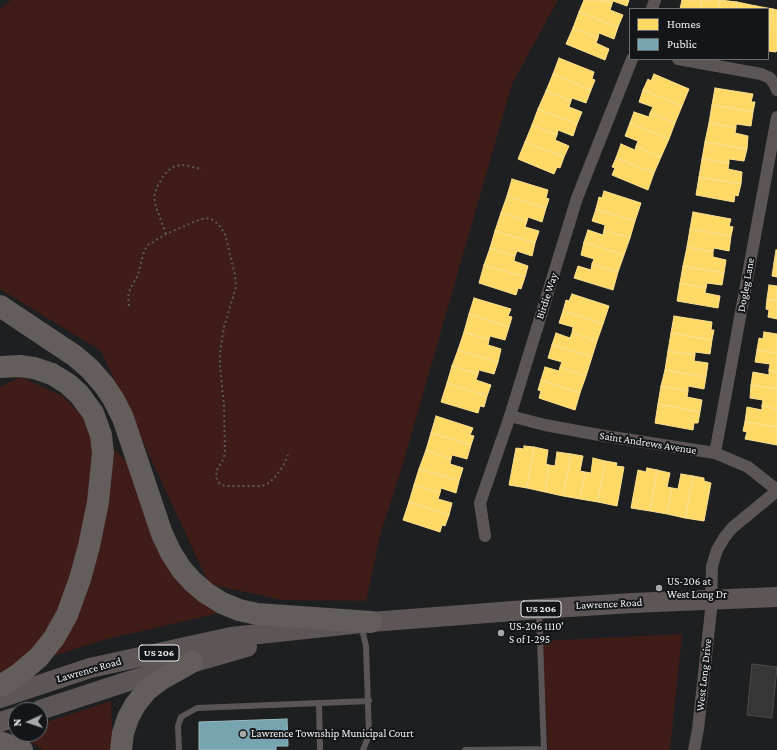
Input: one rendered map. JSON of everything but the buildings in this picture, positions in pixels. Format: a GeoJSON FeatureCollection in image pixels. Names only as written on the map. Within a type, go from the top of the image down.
{"type":"FeatureCollection","features":[{"type":"Feature","properties":{"kind":"highway"},"geometry":{"type":"LineString","coordinates":[[0,306],[75,356],[90,369],[104,385],[123,418],[162,534],[170,553],[193,582],[206,593],[239,610],[258,614],[366,623]]}},
{"type":"Feature","properties":{"kind":"highway"},"geometry":{"type":"LineString","coordinates":[[0,367],[20,366],[34,368],[52,374],[68,384],[79,394],[92,413],[100,430],[103,453],[98,502],[89,546],[80,579],[67,615],[54,638],[39,657],[19,674],[0,686]]}},
{"type":"Feature","properties":{"kind":"highway"},"geometry":{"type":"LineString","coordinates":[[121,750],[123,733],[128,718],[146,690],[160,680],[192,662]]}},
{"type":"Feature","properties":{"kind":"highway"},"geometry":{"type":"LineString","coordinates":[[0,742],[22,750]]}},
{"type":"Feature","properties":{"kind":"main road","name":"Lawrence Road"},"geometry":{"type":"LineString","coordinates":[[0,698],[90,668],[231,637],[366,623],[539,609],[632,603],[777,597]]}},
{"type":"Feature","properties":{"kind":"main road","name":"Lawrence Road"},"geometry":{"type":"LineString","coordinates":[[48,707],[192,662],[322,628]]}},
{"type":"Feature","properties":{"kind":"street","name":"Birdie Way"},"geometry":{"type":"LineString","coordinates":[[485,536],[480,503],[510,416],[577,198],[632,60]]}},
{"type":"Feature","properties":{"kind":"street"},"geometry":{"type":"LineString","coordinates":[[684,60],[761,74],[770,78],[777,90]]}},
{"type":"Feature","properties":{"kind":"street","name":"Dogleg Lane"},"geometry":{"type":"LineString","coordinates":[[715,453],[777,117]]}},
{"type":"Feature","properties":{"kind":"street","name":"Saint Andrews Avenue"},"geometry":{"type":"LineString","coordinates":[[510,416],[545,425],[598,435],[715,453],[748,467],[777,490]]}},
{"type":"Feature","properties":{"kind":"street","name":"West Long Drive"},"geometry":{"type":"LineString","coordinates":[[694,750],[698,729],[712,600],[712,566],[717,550],[732,528],[777,490]]}},
{"type":"Feature","properties":{"kind":"lane"},"geometry":{"type":"LineString","coordinates":[[464,750],[544,749],[539,609]]}},
{"type":"Feature","properties":{"kind":"lane"},"geometry":{"type":"LineString","coordinates":[[363,750],[369,735],[366,623]]}},
{"type":"Feature","properties":{"kind":"lane"},"geometry":{"type":"LineString","coordinates":[[179,750],[178,726],[181,718],[197,708],[369,701]]}},
{"type":"Feature","properties":{"kind":"lane"},"geometry":{"type":"LineString","coordinates":[[319,703],[320,750]]}},
{"type":"Feature","properties":{"kind":"path"},"geometry":{"type":"LineString","coordinates":[[166,234],[154,197],[157,186],[164,176],[175,166],[183,165],[202,169]]}},
{"type":"Feature","properties":{"kind":"path"},"geometry":{"type":"LineString","coordinates":[[129,306],[128,297],[130,289],[138,275],[144,251],[148,245],[166,234],[206,218],[219,224],[225,234],[235,274],[236,287],[224,328],[220,353],[226,451],[217,470],[216,477],[219,483],[225,486],[262,486],[269,483],[283,466],[288,455]]}},
{"type":"Feature","properties":{"kind":"shaded area"},"geometry":{"type":"Polygon","coordinates":[[[11,0],[558,0],[512,84],[402,467],[381,532],[366,601],[282,600],[209,584],[101,351],[0,289],[0,9],[11,0]]]}},
{"type":"Feature","properties":{"kind":"shaded area"},"geometry":{"type":"Polygon","coordinates":[[[20,377],[63,396],[133,468],[172,570],[224,612],[103,640],[0,673],[0,387],[20,377]]]}},
{"type":"Feature","properties":{"kind":"shaded area"},"geometry":{"type":"Polygon","coordinates":[[[682,634],[670,750],[548,750],[542,641],[682,634]]]}},
{"type":"Feature","properties":{"kind":"shaded area"},"geometry":{"type":"Polygon","coordinates":[[[111,701],[113,750],[43,750],[31,742],[48,742],[48,721],[111,701]]]}},
{"type":"Feature","properties":{"kind":"place","name":"US-206 at West Long Dr"},"geometry":{"type":"Point","coordinates":[659,588]}},
{"type":"Feature","properties":{"kind":"place","name":"US-206 1110' S of I-295"},"geometry":{"type":"Point","coordinates":[501,633]}},
{"type":"Feature","properties":{"kind":"place","name":"Lawrence Township Municipal Court"},"geometry":{"type":"Point","coordinates":[243,734]}}]}
